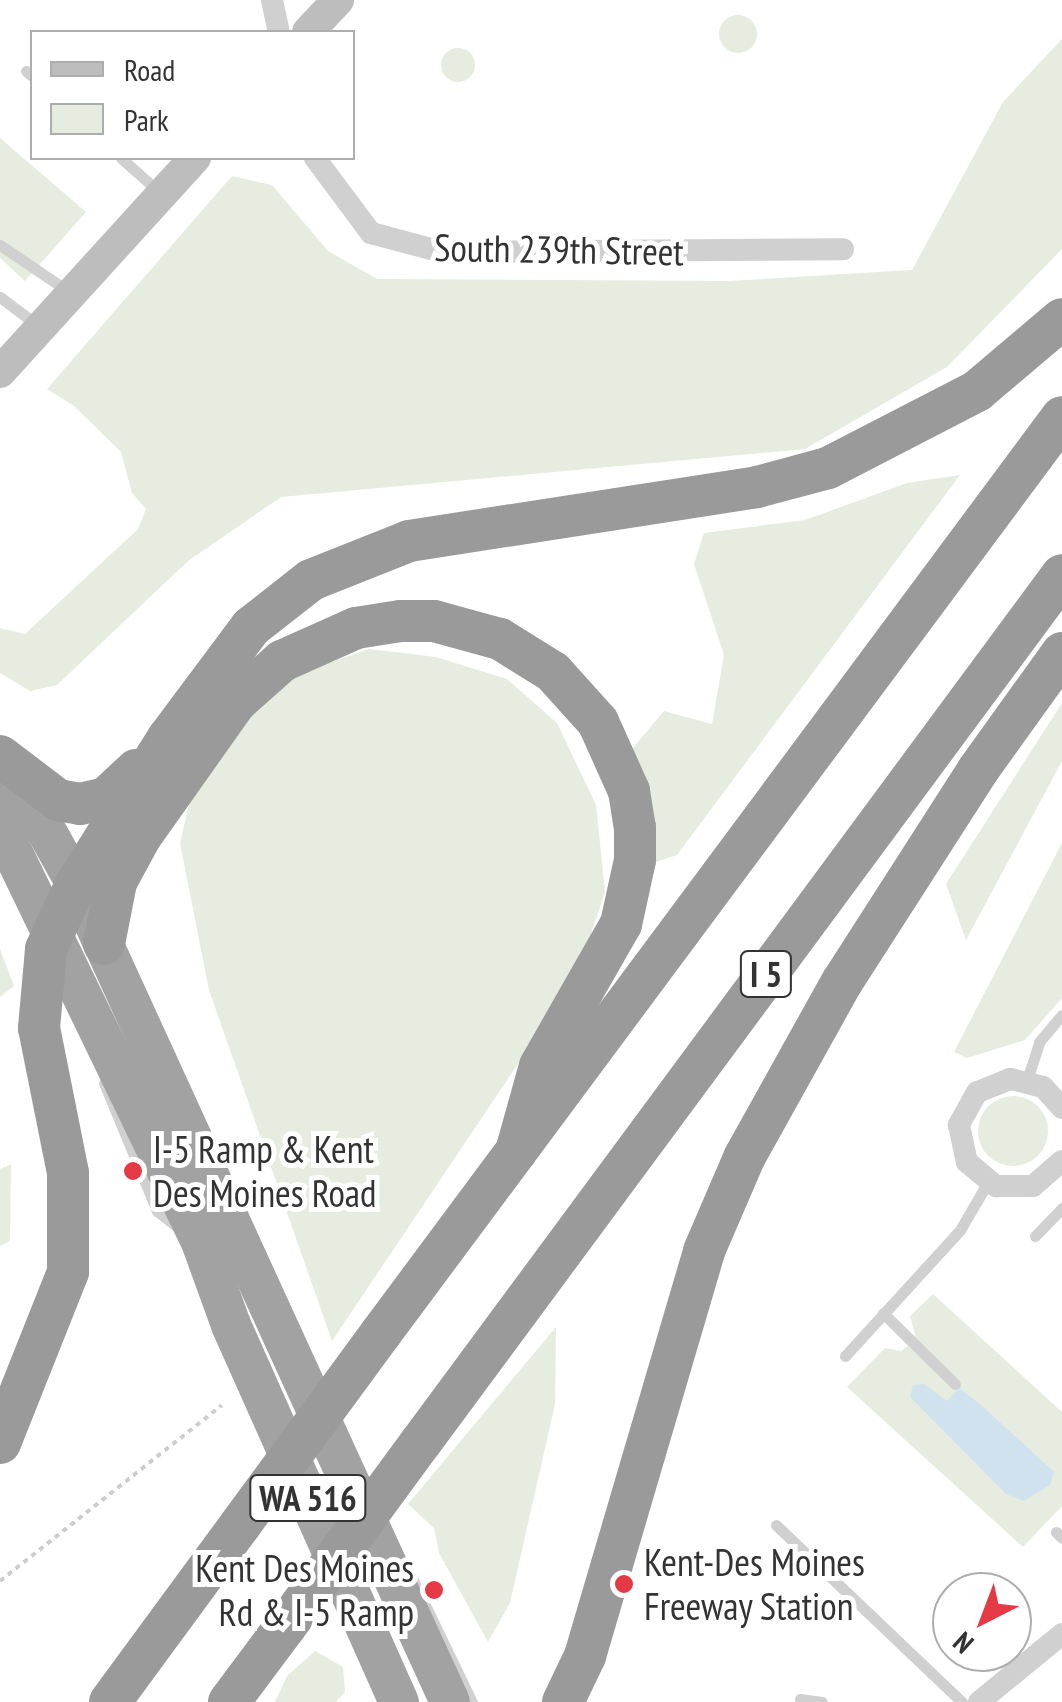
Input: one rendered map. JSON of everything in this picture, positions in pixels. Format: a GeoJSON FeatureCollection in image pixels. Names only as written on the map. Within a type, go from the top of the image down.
{"type":"FeatureCollection","features":[{"type":"Feature","properties":{"kind":"highway"},"geometry":{"type":"LineString","coordinates":[[0,1443],[68,1272],[68,1173],[37,1006],[52,930],[76,884],[168,738],[250,627],[340,566],[450,531],[722,493],[828,468],[977,390],[1062,320]]}},
{"type":"Feature","properties":{"kind":"highway","name":"I 5"},"geometry":{"type":"LineString","coordinates":[[110,1702],[1062,418]]}},
{"type":"Feature","properties":{"kind":"highway","name":"I 5"},"geometry":{"type":"LineString","coordinates":[[229,1702],[1062,575]]}},
{"type":"Feature","properties":{"kind":"highway"},"geometry":{"type":"LineString","coordinates":[[104,944],[116,882],[141,836],[236,702],[282,661],[356,628],[400,621],[434,621],[500,639],[553,672],[598,722],[629,791],[635,827],[635,860],[621,924],[540,1066],[516,1152]]}},
{"type":"Feature","properties":{"kind":"highway"},"geometry":{"type":"LineString","coordinates":[[563,1702],[585,1656],[704,1252],[746,1156],[842,982],[978,770],[1062,653]]}},
{"type":"Feature","properties":{"kind":"highway"},"geometry":{"type":"LineString","coordinates":[[0,756],[58,800],[93,803],[114,792],[168,738]]}},
{"type":"Feature","properties":{"kind":"highway","name":"WA 516"},"geometry":{"type":"LineString","coordinates":[[0,782],[32,805],[76,884],[372,1539],[450,1702]]}},
{"type":"Feature","properties":{"kind":"highway","name":"WA 516"},"geometry":{"type":"LineString","coordinates":[[0,826],[201,1242],[231,1325],[400,1702]]}},
{"type":"Feature","properties":{"kind":"main road"},"geometry":{"type":"LineString","coordinates":[[310,30],[338,0]]}},
{"type":"Feature","properties":{"kind":"main road"},"geometry":{"type":"LineString","coordinates":[[3,364],[41,328],[193,160]]}},
{"type":"Feature","properties":{"kind":"street"},"geometry":{"type":"LineString","coordinates":[[272,0],[278,30]]}},
{"type":"Feature","properties":{"kind":"street","name":"South 239th Street"},"geometry":{"type":"LineString","coordinates":[[316,160],[371,233],[442,252],[843,248]]}},
{"type":"Feature","properties":{"kind":"street"},"geometry":{"type":"LineString","coordinates":[[1059,1170],[1014,1189],[988,1182],[966,1162],[960,1144],[965,1108],[993,1082],[1027,1080],[1062,1108]]}},
{"type":"Feature","properties":{"kind":"street"},"geometry":{"type":"LineString","coordinates":[[979,1702],[1062,1634]]}},
{"type":"Feature","properties":{"kind":"lane"},"geometry":{"type":"LineString","coordinates":[[124,160],[162,194]]}},
{"type":"Feature","properties":{"kind":"lane"},"geometry":{"type":"LineString","coordinates":[[1,248],[71,294]]}},
{"type":"Feature","properties":{"kind":"lane"},"geometry":{"type":"LineString","coordinates":[[0,297],[41,328]]}},
{"type":"Feature","properties":{"kind":"lane"},"geometry":{"type":"LineString","coordinates":[[1027,1080],[1039,1042],[1062,1015]]}},
{"type":"Feature","properties":{"kind":"lane"},"geometry":{"type":"LineString","coordinates":[[845,1356],[960,1230],[988,1182]]}},
{"type":"Feature","properties":{"kind":"lane"},"geometry":{"type":"LineString","coordinates":[[1035,1236],[1062,1208]]}},
{"type":"Feature","properties":{"kind":"lane"},"geometry":{"type":"LineString","coordinates":[[884,1313],[955,1384]]}},
{"type":"Feature","properties":{"kind":"lane"},"geometry":{"type":"LineString","coordinates":[[776,1525],[962,1702]]}},
{"type":"Feature","properties":{"kind":"lane"},"geometry":{"type":"LineString","coordinates":[[372,1539],[414,1578],[472,1702]]}},
{"type":"Feature","properties":{"kind":"lane"},"geometry":{"type":"LineString","coordinates":[[800,1698],[822,1702]]}},
{"type":"Feature","properties":{"kind":"path"},"geometry":{"type":"LineString","coordinates":[[0,1581],[222,1405]]}},
{"type":"Feature","properties":{"kind":"green space"},"geometry":{"type":"Polygon","coordinates":[[[738,15],[751,21],[757,34],[751,47],[738,53],[725,47],[719,34],[725,21],[738,15]]]}},
{"type":"Feature","properties":{"kind":"green space"},"geometry":{"type":"Polygon","coordinates":[[[1062,39],[1062,249],[947,367],[805,449],[281,497],[188,561],[57,685],[30,691],[0,673],[0,628],[25,634],[138,529],[146,509],[132,493],[121,452],[74,406],[47,389],[232,176],[272,185],[328,251],[377,279],[729,281],[912,270],[1003,102],[1062,39]]]}},
{"type":"Feature","properties":{"kind":"green space"},"geometry":{"type":"Polygon","coordinates":[[[458,48],[470,53],[475,65],[470,77],[458,82],[446,77],[441,65],[446,53],[458,48]]]}},
{"type":"Feature","properties":{"kind":"green space"},"geometry":{"type":"Polygon","coordinates":[[[0,138],[86,212],[25,281],[0,258],[0,138]]]}},
{"type":"Feature","properties":{"kind":"green space"},"geometry":{"type":"Polygon","coordinates":[[[960,475],[677,855],[656,862],[628,754],[664,711],[712,724],[724,655],[694,564],[704,533],[805,520],[907,483],[960,475]]]}},
{"type":"Feature","properties":{"kind":"green space"},"geometry":{"type":"Polygon","coordinates":[[[369,649],[436,657],[507,679],[557,723],[596,805],[605,892],[577,976],[332,1341],[209,990],[180,843],[197,771],[236,716],[294,675],[369,649]]]}},
{"type":"Feature","properties":{"kind":"green space"},"geometry":{"type":"Polygon","coordinates":[[[1062,703],[1062,761],[966,940],[946,884],[1062,703]]]}},
{"type":"Feature","properties":{"kind":"green space"},"geometry":{"type":"Polygon","coordinates":[[[1062,843],[1062,998],[1025,1040],[967,1058],[954,1052],[1062,843]]]}},
{"type":"Feature","properties":{"kind":"green space"},"geometry":{"type":"Polygon","coordinates":[[[0,949],[14,986],[0,997],[0,949]]]}},
{"type":"Feature","properties":{"kind":"green space"},"geometry":{"type":"Polygon","coordinates":[[[1013,1096],[1027,1098],[1038,1106],[1046,1117],[1046,1145],[1038,1156],[1027,1164],[1013,1166],[999,1164],[988,1156],[980,1145],[978,1131],[980,1117],[988,1106],[999,1098],[1013,1096]]]}},
{"type":"Feature","properties":{"kind":"green space"},"geometry":{"type":"Polygon","coordinates":[[[11,1164],[10,1241],[0,1246],[0,1169],[11,1164]]]}},
{"type":"Feature","properties":{"kind":"green space"},"geometry":{"type":"Polygon","coordinates":[[[933,1294],[1062,1412],[1062,1506],[1023,1547],[847,1387],[885,1348],[901,1351],[916,1339],[910,1316],[933,1294]]]}},
{"type":"Feature","properties":{"kind":"green space"},"geometry":{"type":"Polygon","coordinates":[[[556,1327],[555,1404],[510,1603],[488,1642],[439,1553],[434,1528],[408,1504],[556,1327]]]}},
{"type":"Feature","properties":{"kind":"green space"},"geometry":{"type":"Polygon","coordinates":[[[315,1651],[343,1667],[345,1692],[336,1702],[275,1702],[287,1676],[315,1651]]]}},
{"type":"Feature","properties":{"kind":"water"},"geometry":{"type":"Polygon","coordinates":[[[924,1384],[947,1401],[959,1388],[981,1405],[1054,1472],[1050,1485],[1024,1501],[1006,1494],[910,1397],[913,1385],[924,1384]]]}},
{"type":"Feature","properties":{"kind":"place","name":"I-5 Ramp & Kent Des Moines Road"},"geometry":{"type":"Point","coordinates":[133,1171]}},
{"type":"Feature","properties":{"kind":"place","name":"Kent-Des Moines Freeway Station"},"geometry":{"type":"Point","coordinates":[624,1584]}},
{"type":"Feature","properties":{"kind":"place","name":"Kent Des Moines Rd & I-5 Ramp"},"geometry":{"type":"Point","coordinates":[434,1590]}}]}
